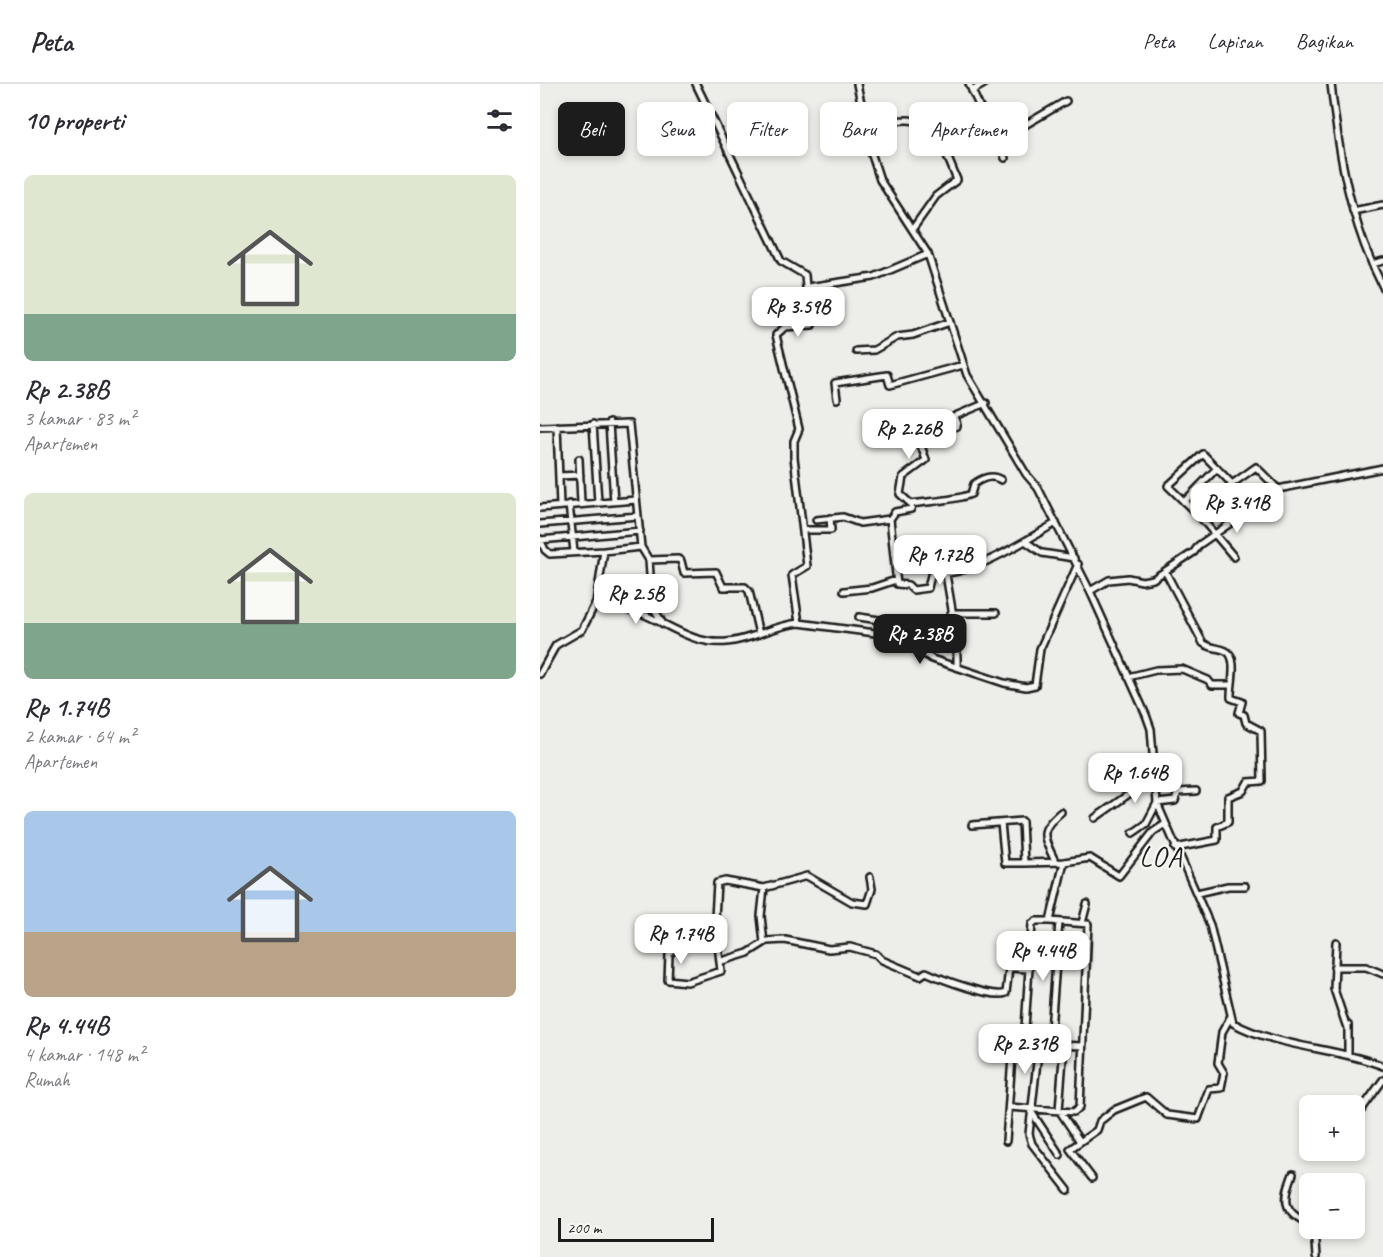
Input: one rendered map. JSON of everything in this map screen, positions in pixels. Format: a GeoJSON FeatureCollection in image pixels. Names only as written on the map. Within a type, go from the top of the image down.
{"type":"FeatureCollection","features":[{"type":"Feature","properties":{"kind":"street"},"geometry":{"type":"LineString","coordinates":[[696,84],[781,261],[805,275],[808,287],[807,299],[813,314],[812,325],[785,327],[776,335],[799,429],[794,441],[794,457],[807,566],[792,575],[799,623]]}},
{"type":"Feature","properties":{"kind":"street"},"geometry":{"type":"LineString","coordinates":[[857,84],[861,102]]}},
{"type":"Feature","properties":{"kind":"street"},"geometry":{"type":"LineString","coordinates":[[969,84],[978,102]]}},
{"type":"Feature","properties":{"kind":"street"},"geometry":{"type":"LineString","coordinates":[[972,90],[984,84]]}},
{"type":"Feature","properties":{"kind":"street"},"geometry":{"type":"LineString","coordinates":[[1331,84],[1339,150],[1353,211],[1383,287]]}},
{"type":"Feature","properties":{"kind":"street"},"geometry":{"type":"LineString","coordinates":[[1028,124],[1065,102]]}},
{"type":"Feature","properties":{"kind":"street"},"geometry":{"type":"LineString","coordinates":[[872,156],[880,180],[914,228],[928,254],[963,365],[974,388],[986,403],[1026,474],[1038,488],[1078,564],[1150,729],[1157,803],[1175,848],[1197,893],[1215,941],[1233,1023],[1251,1032],[1348,1055],[1383,1066]]}},
{"type":"Feature","properties":{"kind":"street"},"geometry":{"type":"LineString","coordinates":[[914,228],[936,196],[957,180],[947,156]]}},
{"type":"Feature","properties":{"kind":"street"},"geometry":{"type":"LineString","coordinates":[[1353,211],[1383,205]]}},
{"type":"Feature","properties":{"kind":"street"},"geometry":{"type":"LineString","coordinates":[[808,287],[874,277],[928,254]]}},
{"type":"Feature","properties":{"kind":"street"},"geometry":{"type":"LineString","coordinates":[[1372,264],[1383,261]]}},
{"type":"Feature","properties":{"kind":"street"},"geometry":{"type":"LineString","coordinates":[[856,351],[874,350],[897,337],[913,335],[950,322]]}},
{"type":"Feature","properties":{"kind":"street"},"geometry":{"type":"LineString","coordinates":[[837,399],[835,383],[887,375],[890,385],[963,365]]}},
{"type":"Feature","properties":{"kind":"street"},"geometry":{"type":"LineString","coordinates":[[986,403],[956,416],[957,426],[919,440],[926,460],[903,477],[900,494],[911,504],[940,501],[971,494],[974,484],[982,479],[994,477],[1001,480]]}},
{"type":"Feature","properties":{"kind":"street"},"geometry":{"type":"LineString","coordinates":[[540,427],[626,422],[630,426],[642,548],[649,560],[650,597],[663,625]]}},
{"type":"Feature","properties":{"kind":"street"},"geometry":{"type":"LineString","coordinates":[[609,423],[614,502]]}},
{"type":"Feature","properties":{"kind":"street"},"geometry":{"type":"LineString","coordinates":[[593,424],[598,502]]}},
{"type":"Feature","properties":{"kind":"street"},"geometry":{"type":"LineString","coordinates":[[557,426],[560,506]]}},
{"type":"Feature","properties":{"kind":"street"},"geometry":{"type":"LineString","coordinates":[[1232,484],[1205,455],[1201,454],[1168,486],[1201,518],[1234,557]]}},
{"type":"Feature","properties":{"kind":"street"},"geometry":{"type":"LineString","coordinates":[[579,459],[581,502]]}},
{"type":"Feature","properties":{"kind":"street"},"geometry":{"type":"LineString","coordinates":[[1201,518],[1232,484],[1256,467],[1278,489]]}},
{"type":"Feature","properties":{"kind":"street"},"geometry":{"type":"LineString","coordinates":[[1184,502],[1217,468]]}},
{"type":"Feature","properties":{"kind":"street"},"geometry":{"type":"LineString","coordinates":[[1090,591],[1108,580],[1123,578],[1147,581],[1214,536],[1263,496],[1278,489],[1383,468]]}},
{"type":"Feature","properties":{"kind":"street"},"geometry":{"type":"LineString","coordinates":[[559,476],[580,475]]}},
{"type":"Feature","properties":{"kind":"street"},"geometry":{"type":"LineString","coordinates":[[540,508],[581,502],[636,500]]}},
{"type":"Feature","properties":{"kind":"street"},"geometry":{"type":"LineString","coordinates":[[1217,502],[1235,520]]}},
{"type":"Feature","properties":{"kind":"street"},"geometry":{"type":"LineString","coordinates":[[569,504],[572,521],[570,538],[574,552]]}},
{"type":"Feature","properties":{"kind":"street"},"geometry":{"type":"LineString","coordinates":[[911,504],[912,508],[895,512],[890,519],[896,580],[899,586],[908,585],[913,590],[928,588],[931,575],[946,574],[1011,551],[1056,523]]}},
{"type":"Feature","properties":{"kind":"street"},"geometry":{"type":"LineString","coordinates":[[540,524],[638,516]]}},
{"type":"Feature","properties":{"kind":"street"},"geometry":{"type":"LineString","coordinates":[[816,520],[847,517],[860,523],[890,519]]}},
{"type":"Feature","properties":{"kind":"street"},"geometry":{"type":"LineString","coordinates":[[803,530],[831,530],[830,518]]}},
{"type":"Feature","properties":{"kind":"street"},"geometry":{"type":"LineString","coordinates":[[640,531],[540,539],[548,553],[642,548]]}},
{"type":"Feature","properties":{"kind":"street"},"geometry":{"type":"LineString","coordinates":[[1025,541],[1042,553],[1074,558]]}},
{"type":"Feature","properties":{"kind":"street"},"geometry":{"type":"LineString","coordinates":[[540,674],[556,645],[582,630],[596,603],[604,550]]}},
{"type":"Feature","properties":{"kind":"street"},"geometry":{"type":"LineString","coordinates":[[649,560],[678,559],[681,561],[684,573],[716,572],[723,587],[745,587],[749,591],[759,634]]}},
{"type":"Feature","properties":{"kind":"street"},"geometry":{"type":"LineString","coordinates":[[596,603],[640,614],[686,637],[716,643],[730,642],[788,624],[799,623],[898,636],[932,659],[1004,683],[1026,687],[1035,685],[1040,649],[1078,564]]}},
{"type":"Feature","properties":{"kind":"street"},"geometry":{"type":"LineString","coordinates":[[1165,571],[1203,643],[1209,648],[1226,651],[1231,655],[1233,662],[1231,699],[1242,702],[1239,713],[1244,715],[1246,723],[1261,730],[1262,781],[1248,782],[1244,790],[1228,797],[1228,822],[1216,827],[1215,841],[1175,848]]}},
{"type":"Feature","properties":{"kind":"street"},"geometry":{"type":"LineString","coordinates":[[946,574],[951,613],[956,628],[957,668]]}},
{"type":"Feature","properties":{"kind":"street"},"geometry":{"type":"LineString","coordinates":[[844,591],[872,588],[896,580]]}},
{"type":"Feature","properties":{"kind":"street"},"geometry":{"type":"LineString","coordinates":[[951,613],[996,613]]}},
{"type":"Feature","properties":{"kind":"street"},"geometry":{"type":"LineString","coordinates":[[859,617],[886,621],[885,634]]}},
{"type":"Feature","properties":{"kind":"street"},"geometry":{"type":"LineString","coordinates":[[1128,677],[1176,668],[1208,680],[1212,685],[1230,685]]}},
{"type":"Feature","properties":{"kind":"street"},"geometry":{"type":"LineString","coordinates":[[1095,818],[1154,777]]}},
{"type":"Feature","properties":{"kind":"street"},"geometry":{"type":"LineString","coordinates":[[1157,803],[1175,801],[1178,792],[1197,791]]}},
{"type":"Feature","properties":{"kind":"street"},"geometry":{"type":"LineString","coordinates":[[1133,833],[1146,824],[1157,803]]}},
{"type":"Feature","properties":{"kind":"street"},"geometry":{"type":"LineString","coordinates":[[1055,861],[1044,835],[1046,825],[1061,812]]}},
{"type":"Feature","properties":{"kind":"street"},"geometry":{"type":"LineString","coordinates":[[972,825],[1023,822],[1024,862]]}},
{"type":"Feature","properties":{"kind":"street"},"geometry":{"type":"LineString","coordinates":[[1001,823],[1005,864],[1065,862],[1090,858],[1119,876],[1153,832],[1165,824]]}},
{"type":"Feature","properties":{"kind":"street"},"geometry":{"type":"LineString","coordinates":[[1050,921],[1065,862]]}},
{"type":"Feature","properties":{"kind":"street"},"geometry":{"type":"LineString","coordinates":[[722,961],[719,959],[715,920],[716,884],[724,881],[764,888],[807,876],[852,902],[867,904],[872,889],[870,877]]}},
{"type":"Feature","properties":{"kind":"street"},"geometry":{"type":"LineString","coordinates":[[1197,893],[1228,886],[1245,886]]}},
{"type":"Feature","properties":{"kind":"street"},"geometry":{"type":"LineString","coordinates":[[764,888],[760,916],[764,943]]}},
{"type":"Feature","properties":{"kind":"street"},"geometry":{"type":"LineString","coordinates":[[1082,923],[1087,904]]}},
{"type":"Feature","properties":{"kind":"street"},"geometry":{"type":"LineString","coordinates":[[1009,1107],[1033,1111],[1074,1112],[1080,1107],[1088,924],[1033,922],[1024,1043]]}},
{"type":"Feature","properties":{"kind":"street"},"geometry":{"type":"LineString","coordinates":[[1050,1044],[1059,922]]}},
{"type":"Feature","properties":{"kind":"street"},"geometry":{"type":"LineString","coordinates":[[695,925],[669,955],[667,979],[687,982],[719,973],[722,961]]}},
{"type":"Feature","properties":{"kind":"street"},"geometry":{"type":"LineString","coordinates":[[722,961],[748,953],[764,943],[785,940],[829,949],[850,947],[877,954],[882,960],[920,976],[926,972],[951,983],[977,988],[988,995],[1004,995],[1008,969],[1028,969]]}},
{"type":"Feature","properties":{"kind":"street"},"geometry":{"type":"LineString","coordinates":[[1336,942],[1334,988],[1346,1025],[1348,1025],[1348,1055]]}},
{"type":"Feature","properties":{"kind":"street"},"geometry":{"type":"LineString","coordinates":[[1334,967],[1366,967],[1383,974]]}},
{"type":"Feature","properties":{"kind":"street"},"geometry":{"type":"LineString","coordinates":[[1092,1178],[1070,1149],[1079,1140],[1097,1130],[1101,1120],[1114,1110],[1148,1097],[1169,1116],[1198,1119],[1209,1089],[1221,1088],[1224,1073],[1218,1063],[1222,1033],[1231,1016]]}},
{"type":"Feature","properties":{"kind":"street"},"geometry":{"type":"LineString","coordinates":[[1006,1141],[1013,1043],[1082,1046]]}},
{"type":"Feature","properties":{"kind":"street"},"geometry":{"type":"LineString","coordinates":[[1039,1044],[1029,1134],[1032,1144],[1068,1190]]}},
{"type":"Feature","properties":{"kind":"street"},"geometry":{"type":"LineString","coordinates":[[1064,1045],[1059,1110],[1079,1140]]}},
{"type":"Feature","properties":{"kind":"street"},"geometry":{"type":"LineString","coordinates":[[1365,1105],[1383,1080]]}},
{"type":"Feature","properties":{"kind":"street"},"geometry":{"type":"LineString","coordinates":[[1033,1111],[1060,1155]]}},
{"type":"Feature","properties":{"kind":"street"},"geometry":{"type":"LineString","coordinates":[[1293,1174],[1286,1202],[1294,1217],[1299,1219]]}},
{"type":"Feature","properties":{"kind":"street"},"geometry":{"type":"LineString","coordinates":[[1315,1239],[1316,1257]]}},
{"type":"Feature","properties":{"kind":"district","name":"LOA"},"geometry":{"type":"Point","coordinates":[1161,856]}}]}
